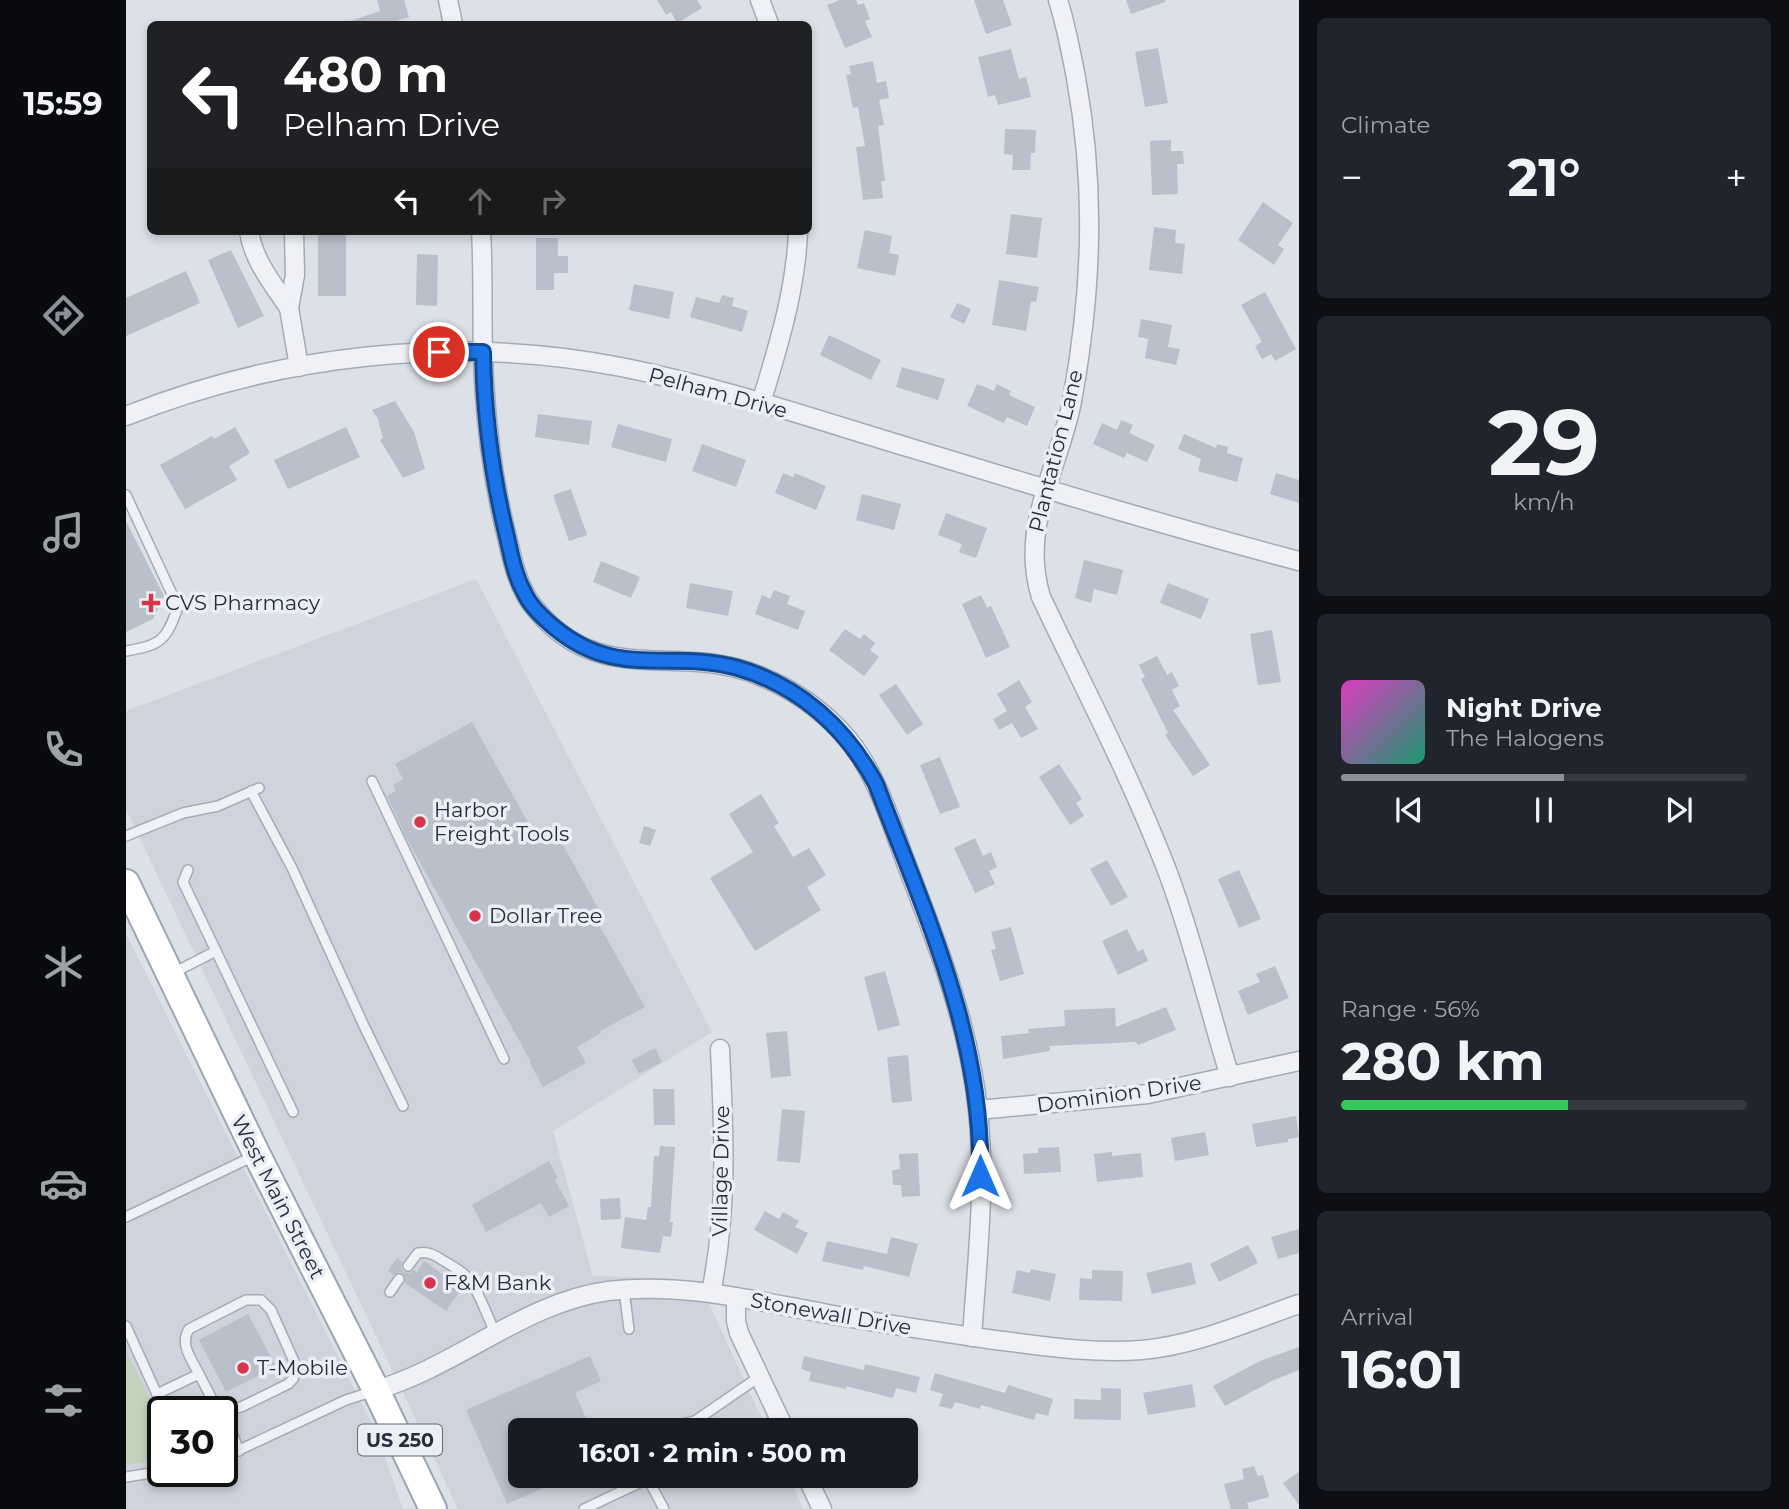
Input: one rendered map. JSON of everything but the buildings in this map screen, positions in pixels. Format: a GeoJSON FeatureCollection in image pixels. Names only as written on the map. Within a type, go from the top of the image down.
{"type":"FeatureCollection","features":[{"type":"Feature","properties":{"kind":"main road","name":"West Main Street"},"geometry":{"type":"LineString","coordinates":[[126,883],[433,1509]]}},
{"type":"Feature","properties":{"kind":"street"},"geometry":{"type":"LineString","coordinates":[[448,0],[452,21]]}},
{"type":"Feature","properties":{"kind":"street"},"geometry":{"type":"LineString","coordinates":[[760,0],[768,21]]}},
{"type":"Feature","properties":{"kind":"street","name":"Plantation Lane"},"geometry":{"type":"LineString","coordinates":[[1058,0],[1071,52],[1088,159],[1091,206],[1089,272],[1071,404],[1036,525],[1033,546],[1039,589],[1148,823],[1168,872],[1190,934],[1230,1077]]}},
{"type":"Feature","properties":{"kind":"street"},"geometry":{"type":"LineString","coordinates":[[250,235],[260,263],[289,308]]}},
{"type":"Feature","properties":{"kind":"street"},"geometry":{"type":"LineString","coordinates":[[294,235],[295,275],[289,308],[299,367]]}},
{"type":"Feature","properties":{"kind":"street"},"geometry":{"type":"LineString","coordinates":[[481,235],[483,352],[488,432],[499,507],[524,593],[547,621],[581,646],[598,653],[623,660],[710,662],[760,676],[788,689],[814,706],[850,741],[876,784],[944,963],[971,1063],[981,1151],[972,1337]]}},
{"type":"Feature","properties":{"kind":"street"},"geometry":{"type":"LineString","coordinates":[[761,403],[788,306],[798,235]]}},
{"type":"Feature","properties":{"kind":"street","name":"Pelham Drive"},"geometry":{"type":"LineString","coordinates":[[126,416],[237,379],[299,367],[391,355],[483,352],[568,359],[620,367],[761,403],[1179,529],[1299,561]]}},
{"type":"Feature","properties":{"kind":"street","name":"Village Drive"},"geometry":{"type":"LineString","coordinates":[[711,1293],[720,1246],[725,1178],[720,1049]]}},
{"type":"Feature","properties":{"kind":"street","name":"Dominion Drive"},"geometry":{"type":"LineString","coordinates":[[978,1110],[1148,1094],[1299,1061]]}},
{"type":"Feature","properties":{"kind":"street","name":"Stonewall Drive"},"geometry":{"type":"LineString","coordinates":[[376,1390],[426,1373],[539,1313],[576,1299],[624,1290],[670,1289],[711,1293],[859,1320],[1070,1350],[1144,1350],[1180,1344],[1222,1333],[1299,1304]]}},
{"type":"Feature","properties":{"kind":"street"},"geometry":{"type":"LineString","coordinates":[[736,1297],[739,1333],[779,1418]]}},
{"type":"Feature","properties":{"kind":"street"},"geometry":{"type":"LineString","coordinates":[[812,1488],[822,1509]]}},
{"type":"Feature","properties":{"kind":"lane"},"geometry":{"type":"LineString","coordinates":[[126,651],[158,643],[169,631],[178,607],[127,496]]}},
{"type":"Feature","properties":{"kind":"lane"},"geometry":{"type":"LineString","coordinates":[[372,781],[504,1059]]}},
{"type":"Feature","properties":{"kind":"lane"},"geometry":{"type":"LineString","coordinates":[[126,836],[183,813],[218,806],[255,789],[363,1026],[403,1106]]}},
{"type":"Feature","properties":{"kind":"lane"},"geometry":{"type":"LineString","coordinates":[[188,870],[183,882],[293,1112]]}},
{"type":"Feature","properties":{"kind":"lane"},"geometry":{"type":"LineString","coordinates":[[169,975],[216,951]]}},
{"type":"Feature","properties":{"kind":"lane"},"geometry":{"type":"LineString","coordinates":[[126,1217],[257,1154]]}},
{"type":"Feature","properties":{"kind":"lane"},"geometry":{"type":"LineString","coordinates":[[408,1266],[418,1253],[434,1255],[466,1276],[477,1291],[481,1305],[497,1335]]}},
{"type":"Feature","properties":{"kind":"lane"},"geometry":{"type":"LineString","coordinates":[[390,1292],[399,1279]]}},
{"type":"Feature","properties":{"kind":"lane"},"geometry":{"type":"LineString","coordinates":[[624,1290],[629,1329]]}},
{"type":"Feature","properties":{"kind":"lane"},"geometry":{"type":"LineString","coordinates":[[210,1396],[186,1346],[186,1334],[189,1329],[254,1298],[266,1304],[295,1361],[296,1374],[288,1384],[238,1407]]}},
{"type":"Feature","properties":{"kind":"lane"},"geometry":{"type":"LineString","coordinates":[[126,1325],[157,1394],[199,1374]]}},
{"type":"Feature","properties":{"kind":"lane"},"geometry":{"type":"LineString","coordinates":[[699,1418],[759,1377]]}},
{"type":"Feature","properties":{"kind":"lane"},"geometry":{"type":"LineString","coordinates":[[239,1451],[346,1400],[376,1390]]}},
{"type":"Feature","properties":{"kind":"lane"},"geometry":{"type":"LineString","coordinates":[[126,1477],[147,1474]]}},
{"type":"Feature","properties":{"kind":"lane"},"geometry":{"type":"LineString","coordinates":[[584,1509],[629,1488]]}},
{"type":"Feature","properties":{"kind":"lane"},"geometry":{"type":"LineString","coordinates":[[656,1488],[664,1509]]}},
{"type":"Feature","properties":{"kind":"shaded area"},"geometry":{"type":"Polygon","coordinates":[[[476,579],[712,1032],[553,1131],[593,1276],[699,1282],[761,1418],[508,1418],[508,1488],[794,1488],[803,1509],[458,1509],[126,809],[126,711],[476,579]]]}},
{"type":"Feature","properties":{"kind":"shaded area"},"geometry":{"type":"Polygon","coordinates":[[[126,934],[377,1434],[403,1509],[126,1509],[126,934]]]}},
{"type":"Feature","properties":{"kind":"green space"},"geometry":{"type":"Polygon","coordinates":[[[126,1352],[148,1396],[147,1461],[126,1464],[126,1352]]]}},
{"type":"Feature","properties":{"kind":"place","name":"CVS Pharmacy"},"geometry":{"type":"Point","coordinates":[151,603]}},
{"type":"Feature","properties":{"kind":"place","name":"Harbor Freight Tools"},"geometry":{"type":"Point","coordinates":[420,822]}},
{"type":"Feature","properties":{"kind":"place","name":"Dollar Tree"},"geometry":{"type":"Point","coordinates":[475,916]}},
{"type":"Feature","properties":{"kind":"place","name":"F&M Bank"},"geometry":{"type":"Point","coordinates":[430,1283]}},
{"type":"Feature","properties":{"kind":"place","name":"T-Mobile"},"geometry":{"type":"Point","coordinates":[243,1368]}},
{"type":"Feature","properties":{"kind":"route"},"geometry":{"type":"LineString","coordinates":[[439,352],[483,352],[488,432],[499,507],[524,593],[547,621],[581,646],[623,660],[710,662],[760,676],[788,689],[831,720],[866,764],[944,963],[960,1015],[978,1110],[980,1176]]}}]}
